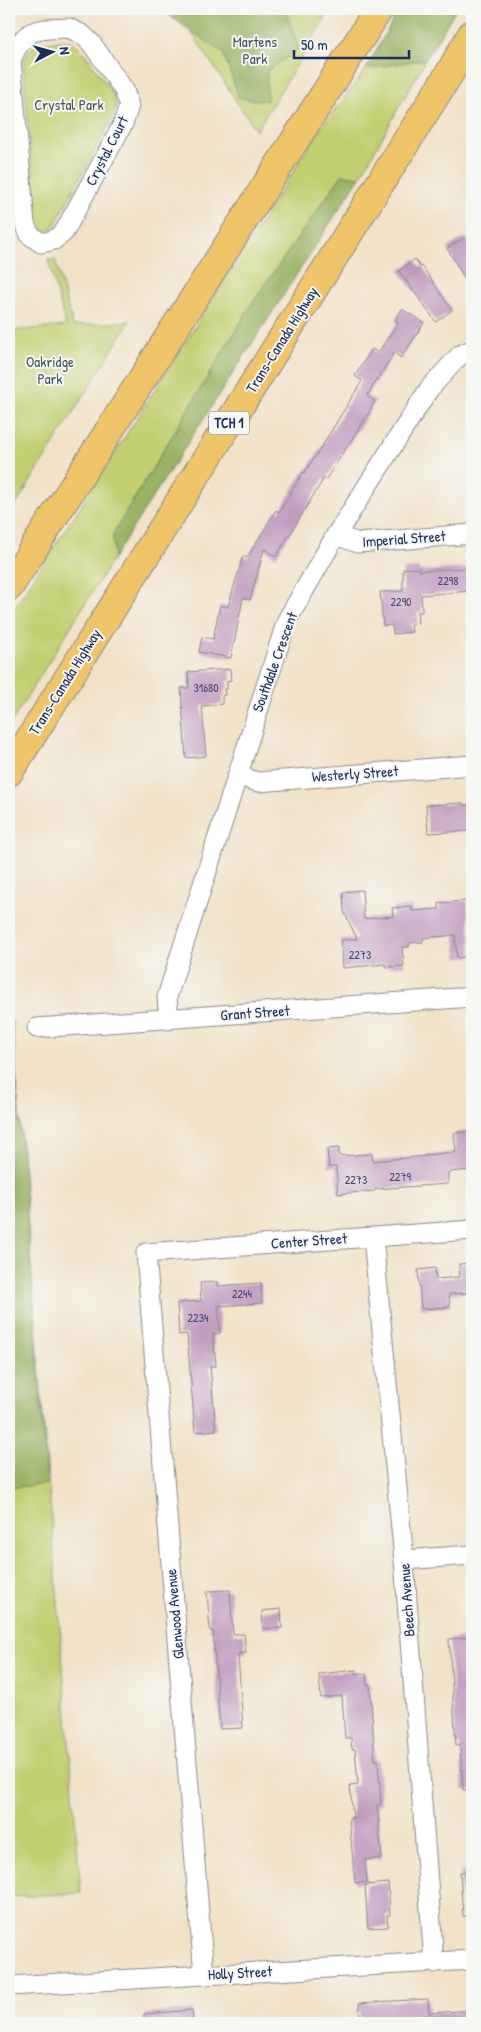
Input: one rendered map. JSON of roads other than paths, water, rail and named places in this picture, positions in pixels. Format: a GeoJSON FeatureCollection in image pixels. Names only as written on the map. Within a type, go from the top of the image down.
{"type":"FeatureCollection","features":[{"type":"Feature","properties":{"kind":"highway"},"geometry":{"type":"LineString","coordinates":[[9,587],[379,9]]}},
{"type":"Feature","properties":{"kind":"highway","name":"Trans-Canada Highway"},"geometry":{"type":"LineString","coordinates":[[9,772],[444,82],[472,34]]}},
{"type":"Feature","properties":{"kind":"street","name":"Crystal Court"},"geometry":{"type":"LineString","coordinates":[[70,28],[83,34],[124,90],[129,106],[123,124],[64,232],[54,240],[40,243],[30,235],[25,224],[13,132],[11,60],[18,44],[27,35],[39,29],[70,28]]}},
{"type":"Feature","properties":{"kind":"street","name":"Southdale Crescent"},"geometry":{"type":"LineString","coordinates":[[169,1020],[167,997],[288,620],[336,535],[429,389],[460,355],[472,350]]}},
{"type":"Feature","properties":{"kind":"street","name":"Imperial Street"},"geometry":{"type":"LineString","coordinates":[[336,535],[358,543],[472,534]]}},
{"type":"Feature","properties":{"kind":"street","name":"Westerly Street"},"geometry":{"type":"LineString","coordinates":[[238,776],[258,782],[472,765]]}},
{"type":"Feature","properties":{"kind":"street","name":"Grant Street"},"geometry":{"type":"LineString","coordinates":[[38,1028],[472,997]]}},
{"type":"Feature","properties":{"kind":"street","name":"Center Street"},"geometry":{"type":"LineString","coordinates":[[146,1253],[472,1230]]}},
{"type":"Feature","properties":{"kind":"street","name":"Beech Avenue"},"geometry":{"type":"LineString","coordinates":[[373,1237],[404,1560],[434,1963]]}},
{"type":"Feature","properties":{"kind":"street","name":"Glenwood Avenue"},"geometry":{"type":"LineString","coordinates":[[146,1253],[204,1975]]}},
{"type":"Feature","properties":{"kind":"street"},"geometry":{"type":"LineString","coordinates":[[404,1560],[472,1555]]}},
{"type":"Feature","properties":{"kind":"street","name":"Holly Street"},"geometry":{"type":"LineString","coordinates":[[9,1986],[472,1960]]}},
{"type":"Feature","properties":{"kind":"park label","name":"Martens Park"},"geometry":{"type":"Point","coordinates":[255,50]}},
{"type":"Feature","properties":{"kind":"park label","name":"Crystal Park"},"geometry":{"type":"Point","coordinates":[69,105]}},
{"type":"Feature","properties":{"kind":"park label","name":"Oakridge Park"},"geometry":{"type":"Point","coordinates":[50,370]}}]}
